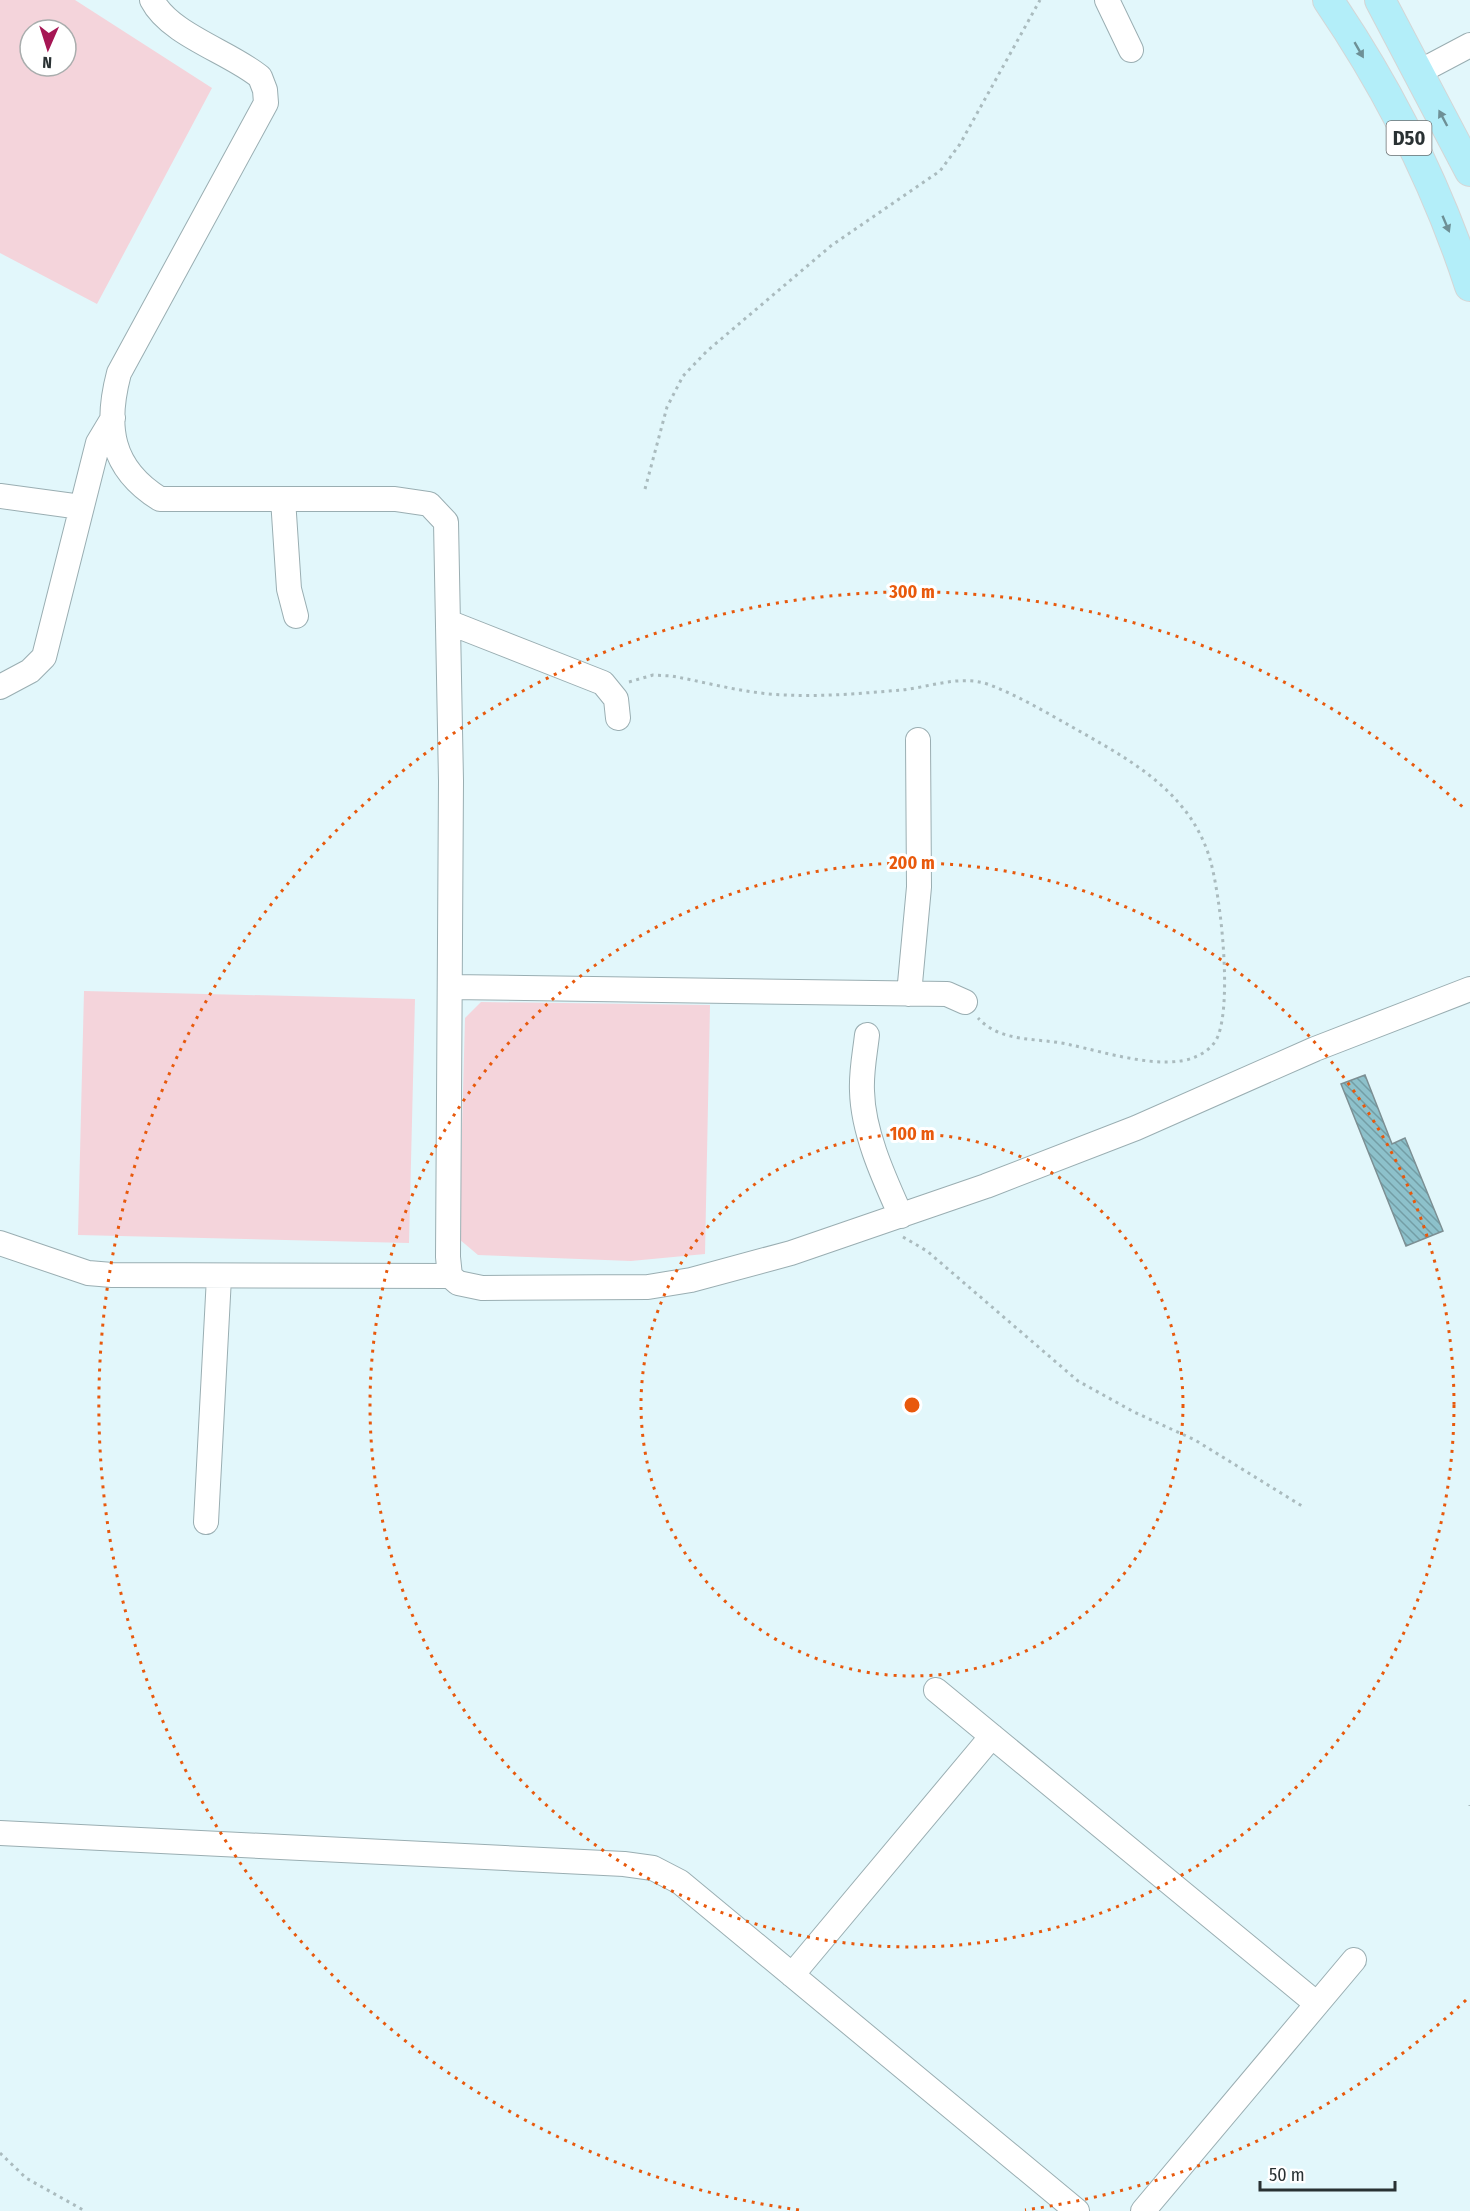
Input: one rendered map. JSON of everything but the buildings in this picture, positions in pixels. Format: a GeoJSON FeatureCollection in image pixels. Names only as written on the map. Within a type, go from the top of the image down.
{"type":"FeatureCollection","features":[{"type":"Feature","properties":{"kind":"main road","name":"D50"},"geometry":{"type":"LineString","coordinates":[[1328,0],[1403,124],[1461,259],[1470,286]]}},
{"type":"Feature","properties":{"kind":"main road","name":"D50"},"geometry":{"type":"LineString","coordinates":[[1380,0],[1470,171]]}},
{"type":"Feature","properties":{"kind":"street"},"geometry":{"type":"LineString","coordinates":[[152,0],[158,10],[175,24],[260,77],[266,103],[119,373],[114,395],[112,438],[126,467],[141,487],[160,499],[394,499],[429,504],[446,522],[450,987],[448,1257],[450,1276]]}},
{"type":"Feature","properties":{"kind":"street"},"geometry":{"type":"LineString","coordinates":[[1107,0],[1131,50]]}},
{"type":"Feature","properties":{"kind":"street"},"geometry":{"type":"LineString","coordinates":[[1419,72],[1470,45]]}},
{"type":"Feature","properties":{"kind":"street"},"geometry":{"type":"LineString","coordinates":[[0,687],[30,671],[44,657],[98,442],[113,418]]}},
{"type":"Feature","properties":{"kind":"street"},"geometry":{"type":"LineString","coordinates":[[0,496],[81,507]]}},
{"type":"Feature","properties":{"kind":"street"},"geometry":{"type":"LineString","coordinates":[[283,499],[289,589],[296,616]]}},
{"type":"Feature","properties":{"kind":"street"},"geometry":{"type":"LineString","coordinates":[[448,622],[594,678],[610,690],[616,699],[618,718]]}},
{"type":"Feature","properties":{"kind":"street"},"geometry":{"type":"LineString","coordinates":[[909,994],[920,887],[918,740]]}},
{"type":"Feature","properties":{"kind":"street"},"geometry":{"type":"LineString","coordinates":[[450,987],[947,994],[964,1002]]}},
{"type":"Feature","properties":{"kind":"street"},"geometry":{"type":"LineString","coordinates":[[0,1244],[88,1273],[219,1277],[450,1276],[458,1283],[482,1288],[648,1287],[737,1269],[901,1216],[1136,1128],[1316,1048],[1470,989]]}},
{"type":"Feature","properties":{"kind":"street"},"geometry":{"type":"LineString","coordinates":[[867,1035],[862,1075],[865,1114],[887,1185],[901,1216]]}},
{"type":"Feature","properties":{"kind":"street"},"geometry":{"type":"LineString","coordinates":[[206,1522],[219,1277]]}},
{"type":"Feature","properties":{"kind":"street"},"geometry":{"type":"LineString","coordinates":[[936,1690],[1317,2004]]}},
{"type":"Feature","properties":{"kind":"street"},"geometry":{"type":"LineString","coordinates":[[792,1975],[992,1736]]}},
{"type":"Feature","properties":{"kind":"street"},"geometry":{"type":"LineString","coordinates":[[0,1833],[639,1865],[653,1868],[680,1882],[1077,2211]]}},
{"type":"Feature","properties":{"kind":"street"},"geometry":{"type":"LineString","coordinates":[[1143,2211],[1354,1960]]}},
{"type":"Feature","properties":{"kind":"path"},"geometry":{"type":"LineString","coordinates":[[645,489],[666,407],[683,376],[707,351],[824,252],[940,171],[960,144],[1040,0]]}},
{"type":"Feature","properties":{"kind":"path"},"geometry":{"type":"LineString","coordinates":[[610,690],[639,677],[653,675],[786,695],[902,690],[962,681],[978,681],[1015,696],[1127,759],[1169,792],[1185,810],[1210,856],[1221,910],[1224,1004],[1217,1039],[1208,1050],[1194,1058],[1159,1061],[1113,1055],[1050,1040],[1011,1037],[990,1030],[964,1002]]}},
{"type":"Feature","properties":{"kind":"path"},"geometry":{"type":"LineString","coordinates":[[872,1226],[902,1236],[927,1251],[1078,1381],[1134,1412],[1195,1440],[1302,1506]]}},
{"type":"Feature","properties":{"kind":"path"},"geometry":{"type":"LineString","coordinates":[[0,2153],[26,2178],[84,2211]]}},
{"type":"Feature","properties":{"kind":"shaded area"},"geometry":{"type":"Polygon","coordinates":[[[0,0],[75,0],[212,88],[97,304],[0,253],[0,0]]]}},
{"type":"Feature","properties":{"kind":"shaded area"},"geometry":{"type":"Polygon","coordinates":[[[84,991],[415,999],[409,1243],[78,1235],[84,991]]]}},
{"type":"Feature","properties":{"kind":"shaded area"},"geometry":{"type":"Polygon","coordinates":[[[481,1002],[710,1005],[705,1254],[631,1261],[478,1255],[459,1239],[465,1018],[481,1002]]]}}]}
